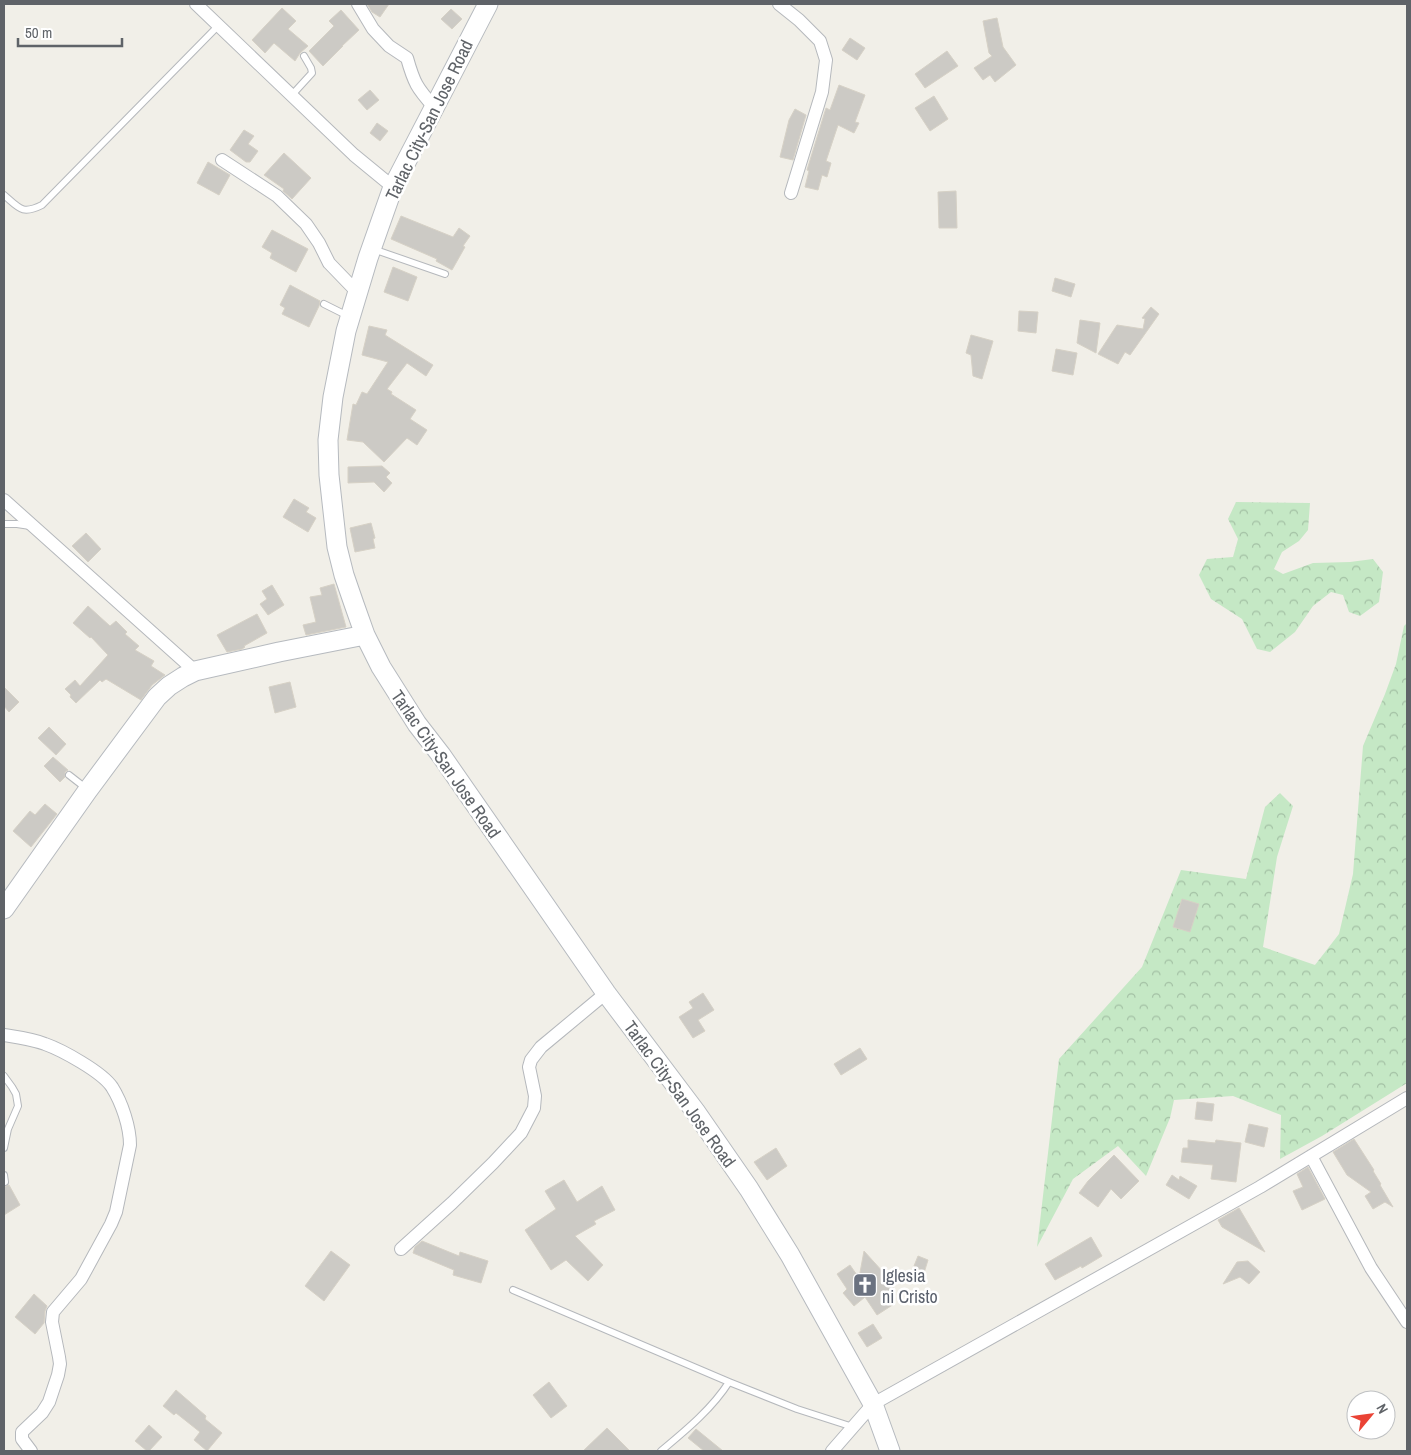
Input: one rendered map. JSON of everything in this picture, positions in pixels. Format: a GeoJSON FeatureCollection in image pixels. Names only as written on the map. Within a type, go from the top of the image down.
{"type":"FeatureCollection","features":[{"type":"Feature","properties":{"kind":"main road","name":"Tarlac City-San Jose Road"},"geometry":{"type":"LineString","coordinates":[[488,4],[393,187],[371,248],[346,331],[333,397],[328,440],[329,476],[337,547],[344,575],[365,635],[381,668],[417,724],[441,755],[606,993],[695,1111],[749,1189],[799,1270],[873,1404],[890,1451]]}},
{"type":"Feature","properties":{"kind":"main road"},"geometry":{"type":"LineString","coordinates":[[6,903],[157,697],[169,686],[183,676],[195,672],[279,652],[365,635]]}},
{"type":"Feature","properties":{"kind":"street"},"geometry":{"type":"LineString","coordinates":[[196,4],[354,155],[393,187]]}},
{"type":"Feature","properties":{"kind":"street"},"geometry":{"type":"LineString","coordinates":[[358,4],[373,28],[389,46],[407,58],[413,80],[420,92],[434,107]]}},
{"type":"Feature","properties":{"kind":"street"},"geometry":{"type":"LineString","coordinates":[[778,4],[799,20],[820,41],[826,60],[822,92],[791,193]]}},
{"type":"Feature","properties":{"kind":"street"},"geometry":{"type":"LineString","coordinates":[[222,160],[277,196],[306,224],[330,263],[358,293]]}},
{"type":"Feature","properties":{"kind":"street"},"geometry":{"type":"LineString","coordinates":[[4,500],[195,672]]}},
{"type":"Feature","properties":{"kind":"street"},"geometry":{"type":"LineString","coordinates":[[401,1250],[459,1197],[521,1133],[534,1108],[529,1067],[531,1060],[541,1047],[606,993]]}},
{"type":"Feature","properties":{"kind":"street"},"geometry":{"type":"LineString","coordinates":[[4,1035],[52,1046],[104,1078],[112,1087],[121,1107],[130,1136],[130,1145],[116,1212],[111,1224],[81,1279],[53,1312],[52,1322],[60,1357],[58,1375],[47,1408],[22,1432],[22,1439],[31,1451]]}},
{"type":"Feature","properties":{"kind":"street"},"geometry":{"type":"LineString","coordinates":[[832,1451],[873,1404],[1252,1191],[1407,1098]]}},
{"type":"Feature","properties":{"kind":"street"},"geometry":{"type":"LineString","coordinates":[[1311,1156],[1371,1268],[1407,1322]]}},
{"type":"Feature","properties":{"kind":"lane"},"geometry":{"type":"LineString","coordinates":[[4,195],[19,209],[31,210],[42,205],[219,26]]}},
{"type":"Feature","properties":{"kind":"lane"},"geometry":{"type":"LineString","coordinates":[[291,96],[312,73],[304,56]]}},
{"type":"Feature","properties":{"kind":"lane"},"geometry":{"type":"LineString","coordinates":[[371,248],[445,274]]}},
{"type":"Feature","properties":{"kind":"lane"},"geometry":{"type":"LineString","coordinates":[[324,304],[350,318]]}},
{"type":"Feature","properties":{"kind":"lane"},"geometry":{"type":"LineString","coordinates":[[4,524],[33,526]]}},
{"type":"Feature","properties":{"kind":"lane"},"geometry":{"type":"LineString","coordinates":[[69,775],[88,790]]}},
{"type":"Feature","properties":{"kind":"lane"},"geometry":{"type":"LineString","coordinates":[[4,1076],[16,1094],[18,1106],[8,1129],[4,1148]]}},
{"type":"Feature","properties":{"kind":"lane"},"geometry":{"type":"LineString","coordinates":[[513,1290],[728,1382],[853,1427]]}},
{"type":"Feature","properties":{"kind":"lane"},"geometry":{"type":"LineString","coordinates":[[661,1451],[679,1436],[720,1395],[728,1382]]}},
{"type":"Feature","properties":{"kind":"green space"},"geometry":{"type":"Polygon","coordinates":[[[1236,502],[1310,503],[1308,530],[1299,541],[1282,552],[1274,569],[1283,574],[1313,563],[1373,559],[1383,572],[1379,602],[1360,616],[1349,612],[1343,595],[1331,592],[1313,606],[1295,632],[1270,652],[1257,649],[1242,619],[1211,599],[1199,575],[1207,559],[1233,557],[1238,539],[1228,519],[1236,502]]]}},
{"type":"Feature","properties":{"kind":"green space"},"geometry":{"type":"Polygon","coordinates":[[[1407,623],[1407,1083],[1322,1136],[1280,1159],[1281,1115],[1233,1096],[1174,1100],[1170,1118],[1146,1176],[1118,1146],[1073,1179],[1037,1247],[1059,1059],[1142,967],[1181,870],[1246,879],[1265,807],[1280,793],[1293,806],[1277,857],[1263,947],[1315,965],[1339,934],[1353,874],[1363,746],[1396,664],[1404,626],[1407,623]]]}},
{"type":"Feature","properties":{"kind":"building"},"geometry":{"type":"Polygon","coordinates":[[[367,4],[389,4],[380,17],[372,12],[367,4]]]}},
{"type":"Feature","properties":{"kind":"building"},"geometry":{"type":"Polygon","coordinates":[[[282,8],[296,21],[288,29],[308,46],[295,61],[274,43],[265,53],[252,40],[282,8]]]}},
{"type":"Feature","properties":{"kind":"building"},"geometry":{"type":"Polygon","coordinates":[[[451,9],[462,19],[452,29],[441,19],[451,9]]]}},
{"type":"Feature","properties":{"kind":"building"},"geometry":{"type":"Polygon","coordinates":[[[341,10],[359,30],[323,66],[309,51],[334,26],[329,21],[341,10]]]}},
{"type":"Feature","properties":{"kind":"building"},"geometry":{"type":"Polygon","coordinates":[[[997,18],[1003,47],[1016,65],[995,82],[990,75],[983,80],[974,68],[992,56],[989,53],[983,21],[997,18]]]}},
{"type":"Feature","properties":{"kind":"building"},"geometry":{"type":"Polygon","coordinates":[[[850,38],[865,48],[857,60],[842,50],[850,38]]]}},
{"type":"Feature","properties":{"kind":"building"},"geometry":{"type":"Polygon","coordinates":[[[947,51],[958,66],[925,88],[915,74],[947,51]]]}},
{"type":"Feature","properties":{"kind":"building"},"geometry":{"type":"Polygon","coordinates":[[[839,85],[865,95],[855,122],[859,123],[854,133],[838,125],[826,161],[831,163],[827,177],[822,175],[818,190],[805,187],[809,171],[807,170],[826,108],[830,110],[839,85]]]}},
{"type":"Feature","properties":{"kind":"building"},"geometry":{"type":"Polygon","coordinates":[[[370,90],[379,100],[367,110],[358,100],[370,90]]]}},
{"type":"Feature","properties":{"kind":"building"},"geometry":{"type":"Polygon","coordinates":[[[934,96],[948,119],[930,131],[915,108],[934,96]]]}},
{"type":"Feature","properties":{"kind":"building"},"geometry":{"type":"Polygon","coordinates":[[[795,109],[806,115],[793,160],[780,157],[789,120],[795,109]]]}},
{"type":"Feature","properties":{"kind":"building"},"geometry":{"type":"Polygon","coordinates":[[[377,123],[388,131],[380,141],[370,133],[377,123]]]}},
{"type":"Feature","properties":{"kind":"building"},"geometry":{"type":"Polygon","coordinates":[[[244,130],[254,136],[248,144],[258,151],[250,162],[246,162],[230,150],[244,130]]]}},
{"type":"Feature","properties":{"kind":"building"},"geometry":{"type":"Polygon","coordinates":[[[284,153],[311,178],[292,199],[283,191],[284,189],[264,175],[284,153]]]}},
{"type":"Feature","properties":{"kind":"building"},"geometry":{"type":"Polygon","coordinates":[[[208,162],[230,175],[219,195],[197,183],[208,162]]]}},
{"type":"Feature","properties":{"kind":"building"},"geometry":{"type":"Polygon","coordinates":[[[956,191],[957,228],[939,228],[938,192],[956,191]]]}},
{"type":"Feature","properties":{"kind":"building"},"geometry":{"type":"Polygon","coordinates":[[[401,216],[453,237],[459,228],[470,236],[463,246],[465,247],[452,270],[436,261],[437,259],[391,239],[401,216]]]}},
{"type":"Feature","properties":{"kind":"building"},"geometry":{"type":"Polygon","coordinates":[[[272,230],[308,249],[296,272],[270,258],[272,253],[262,247],[272,230]]]}},
{"type":"Feature","properties":{"kind":"building"},"geometry":{"type":"Polygon","coordinates":[[[393,267],[417,277],[408,301],[384,292],[393,267]]]}},
{"type":"Feature","properties":{"kind":"building"},"geometry":{"type":"Polygon","coordinates":[[[1055,278],[1075,284],[1071,297],[1052,291],[1055,278]]]}},
{"type":"Feature","properties":{"kind":"building"},"geometry":{"type":"Polygon","coordinates":[[[290,285],[320,301],[309,327],[282,314],[285,308],[280,305],[290,285]]]}},
{"type":"Feature","properties":{"kind":"building"},"geometry":{"type":"Polygon","coordinates":[[[1151,307],[1159,314],[1130,355],[1125,352],[1118,364],[1098,354],[1117,325],[1143,329],[1145,319],[1142,318],[1151,307]]]}},
{"type":"Feature","properties":{"kind":"building"},"geometry":{"type":"Polygon","coordinates":[[[1019,311],[1038,312],[1036,333],[1018,331],[1019,311]]]}},
{"type":"Feature","properties":{"kind":"building"},"geometry":{"type":"Polygon","coordinates":[[[1080,320],[1100,323],[1096,353],[1077,343],[1080,320]]]}},
{"type":"Feature","properties":{"kind":"building"},"geometry":{"type":"Polygon","coordinates":[[[369,326],[387,330],[385,335],[433,365],[426,376],[407,363],[387,389],[392,392],[391,394],[416,410],[410,419],[427,430],[417,445],[407,438],[384,462],[363,442],[347,440],[353,404],[356,405],[362,392],[367,394],[388,362],[362,355],[369,326]]]}},
{"type":"Feature","properties":{"kind":"building"},"geometry":{"type":"Polygon","coordinates":[[[971,335],[993,341],[982,379],[973,376],[971,355],[966,353],[971,335]]]}},
{"type":"Feature","properties":{"kind":"building"},"geometry":{"type":"Polygon","coordinates":[[[1056,349],[1077,353],[1073,375],[1052,371],[1056,349]]]}},
{"type":"Feature","properties":{"kind":"building"},"geometry":{"type":"Polygon","coordinates":[[[382,466],[390,473],[386,477],[392,483],[384,492],[374,482],[348,483],[348,467],[382,466]]]}},
{"type":"Feature","properties":{"kind":"building"},"geometry":{"type":"Polygon","coordinates":[[[294,499],[309,508],[306,512],[316,518],[308,532],[283,517],[294,499]]]}},
{"type":"Feature","properties":{"kind":"building"},"geometry":{"type":"Polygon","coordinates":[[[371,523],[375,538],[373,539],[375,548],[355,552],[350,528],[371,523]]]}},
{"type":"Feature","properties":{"kind":"building"},"geometry":{"type":"Polygon","coordinates":[[[86,533],[101,549],[88,562],[72,546],[86,533]]]}},
{"type":"Feature","properties":{"kind":"building"},"geometry":{"type":"Polygon","coordinates":[[[334,584],[346,627],[306,635],[303,625],[316,622],[310,597],[322,595],[320,588],[334,584]]]}},
{"type":"Feature","properties":{"kind":"building"},"geometry":{"type":"Polygon","coordinates":[[[272,585],[284,605],[268,615],[260,604],[267,599],[262,591],[272,585]]]}},
{"type":"Feature","properties":{"kind":"building"},"geometry":{"type":"Polygon","coordinates":[[[88,606],[110,626],[116,621],[127,632],[125,634],[139,646],[135,650],[154,661],[151,666],[165,675],[152,685],[141,700],[106,679],[102,682],[100,680],[76,703],[65,689],[75,680],[80,686],[108,655],[91,637],[73,623],[88,606]]]}},
{"type":"Feature","properties":{"kind":"building"},"geometry":{"type":"Polygon","coordinates":[[[257,614],[267,633],[242,649],[227,652],[217,635],[257,614]]]}},
{"type":"Feature","properties":{"kind":"building"},"geometry":{"type":"Polygon","coordinates":[[[290,682],[296,707],[275,713],[269,687],[290,682]]]}},
{"type":"Feature","properties":{"kind":"building"},"geometry":{"type":"Polygon","coordinates":[[[4,687],[19,702],[9,712],[4,706],[4,687]]]}},
{"type":"Feature","properties":{"kind":"building"},"geometry":{"type":"Polygon","coordinates":[[[49,727],[66,744],[56,755],[38,738],[49,727]]]}},
{"type":"Feature","properties":{"kind":"building"},"geometry":{"type":"Polygon","coordinates":[[[53,757],[68,770],[60,782],[44,766],[53,757]]]}},
{"type":"Feature","properties":{"kind":"building"},"geometry":{"type":"Polygon","coordinates":[[[45,804],[57,814],[31,847],[13,831],[30,811],[35,815],[45,804]]]}},
{"type":"Feature","properties":{"kind":"building"},"geometry":{"type":"Polygon","coordinates":[[[1182,899],[1199,904],[1190,932],[1173,927],[1182,899]]]}},
{"type":"Feature","properties":{"kind":"building"},"geometry":{"type":"Polygon","coordinates":[[[703,993],[714,1010],[698,1020],[705,1031],[693,1038],[679,1017],[693,1008],[689,1002],[703,993]]]}},
{"type":"Feature","properties":{"kind":"building"},"geometry":{"type":"Polygon","coordinates":[[[860,1048],[867,1059],[841,1075],[834,1064],[860,1048]]]}},
{"type":"Feature","properties":{"kind":"building"},"geometry":{"type":"Polygon","coordinates":[[[1197,1102],[1214,1104],[1212,1121],[1195,1119],[1197,1102]]]}},
{"type":"Feature","properties":{"kind":"building"},"geometry":{"type":"Polygon","coordinates":[[[1249,1124],[1268,1128],[1264,1147],[1245,1142],[1249,1124]]]}},
{"type":"Feature","properties":{"kind":"building"},"geometry":{"type":"Polygon","coordinates":[[[1354,1139],[1374,1170],[1380,1185],[1393,1207],[1385,1202],[1373,1209],[1365,1196],[1371,1192],[1347,1175],[1333,1152],[1354,1139]]]}},
{"type":"Feature","properties":{"kind":"building"},"geometry":{"type":"Polygon","coordinates":[[[1188,1140],[1215,1143],[1216,1140],[1241,1143],[1236,1182],[1211,1179],[1213,1165],[1181,1162],[1183,1148],[1188,1148],[1188,1140]]]}},
{"type":"Feature","properties":{"kind":"building"},"geometry":{"type":"Polygon","coordinates":[[[776,1148],[787,1166],[767,1180],[754,1162],[776,1148]]]}},
{"type":"Feature","properties":{"kind":"building"},"geometry":{"type":"Polygon","coordinates":[[[1114,1155],[1139,1181],[1121,1199],[1111,1189],[1098,1207],[1079,1193],[1088,1181],[1114,1155]]]}},
{"type":"Feature","properties":{"kind":"building"},"geometry":{"type":"Polygon","coordinates":[[[1308,1167],[1325,1199],[1302,1210],[1293,1191],[1303,1187],[1297,1174],[1308,1167]]]}},
{"type":"Feature","properties":{"kind":"building"},"geometry":{"type":"Polygon","coordinates":[[[1172,1175],[1179,1180],[1180,1176],[1197,1186],[1189,1199],[1166,1185],[1172,1175]]]}},
{"type":"Feature","properties":{"kind":"building"},"geometry":{"type":"Polygon","coordinates":[[[564,1180],[577,1202],[602,1186],[615,1210],[594,1221],[596,1224],[575,1236],[603,1265],[588,1281],[566,1260],[551,1270],[525,1230],[556,1209],[545,1191],[564,1180]]]}},
{"type":"Feature","properties":{"kind":"building"},"geometry":{"type":"Polygon","coordinates":[[[9,1185],[20,1205],[4,1215],[4,1187],[9,1185]]]}},
{"type":"Feature","properties":{"kind":"building"},"geometry":{"type":"Polygon","coordinates":[[[1239,1208],[1265,1252],[1222,1227],[1218,1220],[1239,1208]]]}},
{"type":"Feature","properties":{"kind":"building"},"geometry":{"type":"Polygon","coordinates":[[[1091,1237],[1102,1256],[1082,1268],[1081,1266],[1055,1280],[1045,1264],[1091,1237]]]}},
{"type":"Feature","properties":{"kind":"building"},"geometry":{"type":"Polygon","coordinates":[[[422,1241],[459,1256],[460,1252],[488,1261],[481,1283],[453,1275],[454,1270],[413,1253],[415,1247],[422,1241]]]}},
{"type":"Feature","properties":{"kind":"building"},"geometry":{"type":"Polygon","coordinates":[[[331,1251],[350,1265],[324,1301],[305,1286],[331,1251]]]}},
{"type":"Feature","properties":{"kind":"building"},"geometry":{"type":"Polygon","coordinates":[[[864,1251],[893,1283],[894,1304],[877,1315],[865,1297],[854,1306],[843,1293],[847,1289],[837,1274],[850,1265],[859,1278],[864,1251]]]}},
{"type":"Feature","properties":{"kind":"building"},"geometry":{"type":"Polygon","coordinates":[[[918,1256],[928,1260],[924,1273],[914,1266],[918,1256]]]}},
{"type":"Feature","properties":{"kind":"building"},"geometry":{"type":"Polygon","coordinates":[[[1248,1261],[1260,1272],[1249,1284],[1240,1277],[1223,1284],[1237,1262],[1248,1261]]]}},
{"type":"Feature","properties":{"kind":"building"},"geometry":{"type":"Polygon","coordinates":[[[34,1294],[47,1306],[44,1323],[35,1334],[15,1317],[34,1294]]]}},
{"type":"Feature","properties":{"kind":"building"},"geometry":{"type":"Polygon","coordinates":[[[873,1324],[882,1338],[867,1347],[858,1333],[873,1324]]]}},
{"type":"Feature","properties":{"kind":"building"},"geometry":{"type":"Polygon","coordinates":[[[549,1382],[567,1406],[551,1418],[533,1395],[549,1382]]]}},
{"type":"Feature","properties":{"kind":"building"},"geometry":{"type":"Polygon","coordinates":[[[176,1390],[222,1433],[207,1451],[194,1440],[200,1432],[176,1413],[174,1415],[163,1406],[176,1390]]]}},
{"type":"Feature","properties":{"kind":"building"},"geometry":{"type":"Polygon","coordinates":[[[149,1425],[162,1437],[147,1451],[135,1441],[149,1425]]]}},
{"type":"Feature","properties":{"kind":"building"},"geometry":{"type":"Polygon","coordinates":[[[607,1428],[630,1451],[583,1451],[607,1428]]]}},
{"type":"Feature","properties":{"kind":"building"},"geometry":{"type":"Polygon","coordinates":[[[696,1429],[723,1451],[704,1451],[688,1438],[696,1429]]]}},
{"type":"Feature","properties":{"kind":"place","name":"Iglesia ni Cristo"},"geometry":{"type":"Point","coordinates":[865,1285]}}]}
